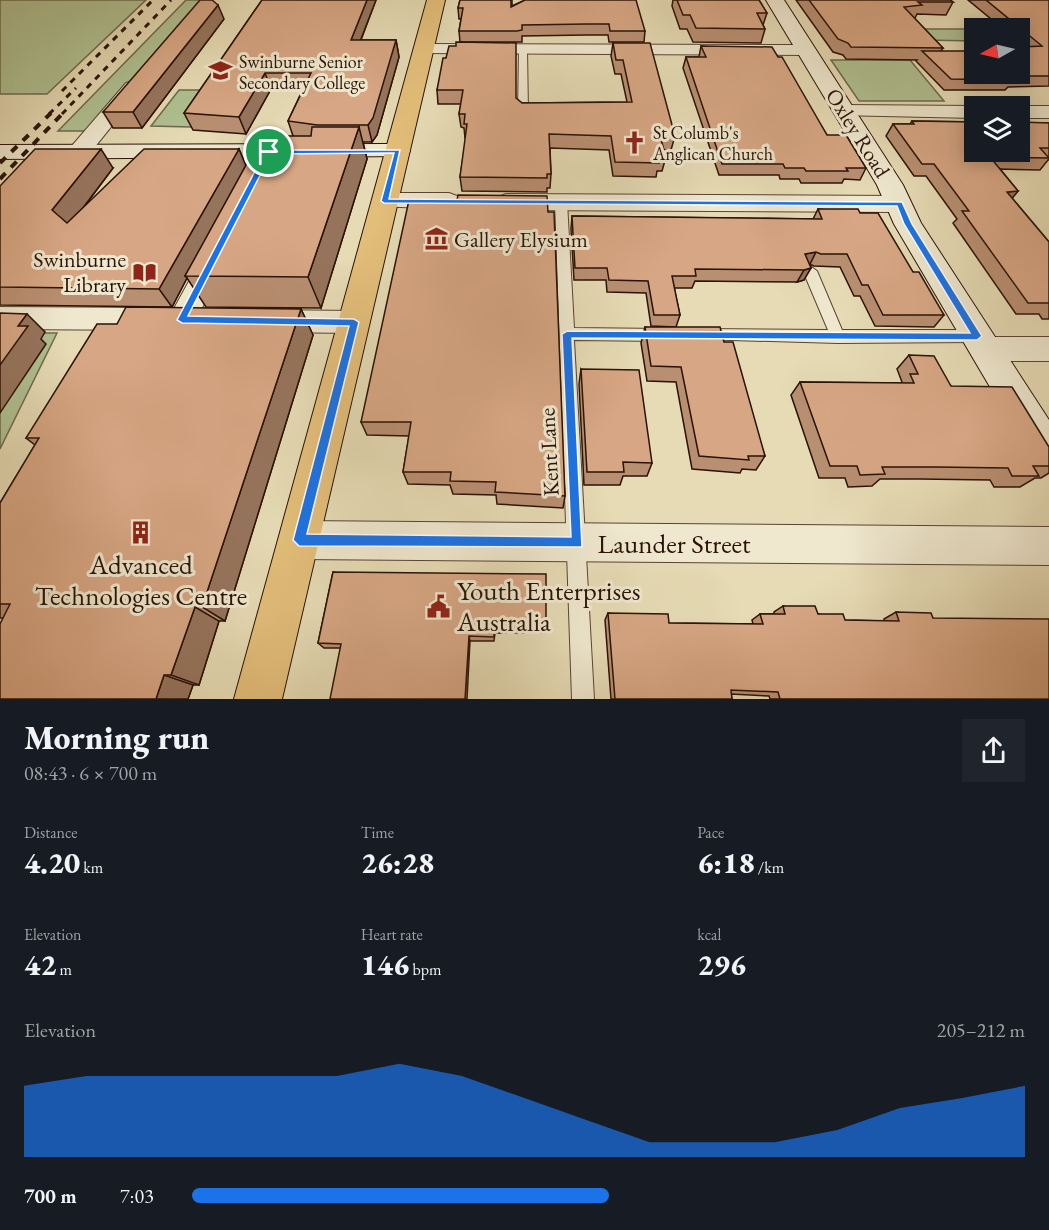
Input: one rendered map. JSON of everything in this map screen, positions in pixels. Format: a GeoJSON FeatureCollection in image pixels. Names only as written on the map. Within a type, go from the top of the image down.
{"type":"FeatureCollection","features":[{"type":"Feature","properties":{"kind":"main road"},"geometry":{"type":"LineString","coordinates":[[258,699],[436,0]]}},
{"type":"Feature","properties":{"kind":"street","name":"Oxley Road"},"geometry":{"type":"LineString","coordinates":[[775,0],[844,111],[899,204],[908,224],[1049,453]]}},
{"type":"Feature","properties":{"kind":"street"},"geometry":{"type":"LineString","coordinates":[[424,49],[807,50]]}},
{"type":"Feature","properties":{"kind":"street"},"geometry":{"type":"LineString","coordinates":[[78,153],[146,72]]}},
{"type":"Feature","properties":{"kind":"street"},"geometry":{"type":"LineString","coordinates":[[844,111],[964,112]]}},
{"type":"Feature","properties":{"kind":"street"},"geometry":{"type":"LineString","coordinates":[[1030,112],[1049,112]]}},
{"type":"Feature","properties":{"kind":"street"},"geometry":{"type":"LineString","coordinates":[[0,152],[398,151]]}},
{"type":"Feature","properties":{"kind":"street"},"geometry":{"type":"LineString","coordinates":[[256,176],[269,152]]}},
{"type":"Feature","properties":{"kind":"street"},"geometry":{"type":"LineString","coordinates":[[384,201],[899,204]]}},
{"type":"Feature","properties":{"kind":"street"},"geometry":{"type":"LineString","coordinates":[[176,319],[225,237]]}},
{"type":"Feature","properties":{"kind":"street"},"geometry":{"type":"LineString","coordinates":[[0,318],[354,322]]}},
{"type":"Feature","properties":{"kind":"street"},"geometry":{"type":"LineString","coordinates":[[981,343],[1049,350]]}},
{"type":"Feature","properties":{"kind":"street","name":"Launder Street"},"geometry":{"type":"LineString","coordinates":[[299,540],[1049,546]]}},
{"type":"Feature","properties":{"kind":"lane"},"geometry":{"type":"LineString","coordinates":[[523,49],[523,111]]}},
{"type":"Feature","properties":{"kind":"lane","name":"Kent Lane"},"geometry":{"type":"LineString","coordinates":[[561,202],[583,699]]}},
{"type":"Feature","properties":{"kind":"lane"},"geometry":{"type":"LineString","coordinates":[[810,271],[838,337]]}},
{"type":"Feature","properties":{"kind":"lane"},"geometry":{"type":"LineString","coordinates":[[567,334],[838,337],[981,343]]}},
{"type":"Feature","properties":{"kind":"green space"},"geometry":{"type":"Polygon","coordinates":[[[0,0],[146,0],[47,94],[0,94],[0,0]]]}},
{"type":"Feature","properties":{"kind":"green space"},"geometry":{"type":"Polygon","coordinates":[[[186,0],[204,0],[90,131],[58,131],[186,0]]]}},
{"type":"Feature","properties":{"kind":"green space"},"geometry":{"type":"Polygon","coordinates":[[[914,29],[964,29],[964,41],[924,40],[914,29]]]}},
{"type":"Feature","properties":{"kind":"green space"},"geometry":{"type":"Polygon","coordinates":[[[831,60],[910,60],[944,101],[859,101],[831,60]]]}},
{"type":"Feature","properties":{"kind":"green space"},"geometry":{"type":"Polygon","coordinates":[[[179,90],[216,90],[191,127],[151,126],[179,90]]]}},
{"type":"Feature","properties":{"kind":"green space"},"geometry":{"type":"Polygon","coordinates":[[[20,333],[57,333],[0,449],[0,413],[20,333]]]}},
{"type":"Feature","properties":{"kind":"building"},"geometry":{"type":"Polygon","coordinates":[[[200,0],[212,0],[218,5],[133,112],[103,112],[200,0]]]}},
{"type":"Feature","properties":{"kind":"building"},"geometry":{"type":"Polygon","coordinates":[[[262,0],[367,0],[351,40],[396,40],[373,118],[368,125],[317,125],[288,121],[311,73],[265,73],[239,117],[184,113],[262,0]]]}},
{"type":"Feature","properties":{"kind":"building"},"geometry":{"type":"Polygon","coordinates":[[[460,0],[511,0],[511,7],[525,0],[636,0],[645,31],[610,31],[609,24],[587,24],[522,25],[522,30],[517,31],[459,31],[463,8],[458,8],[460,0]]]}},
{"type":"Feature","properties":{"kind":"building"},"geometry":{"type":"Polygon","coordinates":[[[677,0],[759,0],[767,13],[757,13],[765,29],[696,28],[690,15],[683,15],[677,0]]]}},
{"type":"Feature","properties":{"kind":"building"},"geometry":{"type":"Polygon","coordinates":[[[809,0],[950,0],[953,2],[918,2],[922,5],[904,7],[943,48],[851,47],[848,43],[838,39],[809,0]]]}},
{"type":"Feature","properties":{"kind":"building"},"geometry":{"type":"Polygon","coordinates":[[[986,0],[1049,0],[1049,76],[1030,76],[1030,47],[1042,46],[1030,36],[1030,18],[1008,18],[986,0]]]}},
{"type":"Feature","properties":{"kind":"building"},"geometry":{"type":"Polygon","coordinates":[[[456,42],[516,43],[516,98],[522,103],[632,102],[623,60],[616,60],[613,43],[650,43],[675,136],[660,136],[666,157],[657,157],[659,163],[615,162],[611,136],[549,134],[551,174],[547,174],[547,178],[460,177],[467,124],[464,124],[465,114],[459,114],[463,90],[437,90],[443,58],[446,58],[449,46],[456,46],[456,42]]]}},
{"type":"Feature","properties":{"kind":"building"},"geometry":{"type":"Polygon","coordinates":[[[701,46],[772,47],[778,57],[782,57],[827,135],[846,135],[866,168],[846,168],[848,171],[806,171],[804,168],[785,168],[783,164],[722,164],[686,57],[706,57],[701,46]]]}},
{"type":"Feature","properties":{"kind":"building"},"geometry":{"type":"Polygon","coordinates":[[[922,51],[964,51],[964,79],[951,79],[922,51]]]}},
{"type":"Feature","properties":{"kind":"building"},"geometry":{"type":"Polygon","coordinates":[[[912,121],[964,122],[964,162],[994,162],[1018,191],[1007,192],[1049,242],[1049,303],[1028,303],[962,211],[969,211],[934,164],[922,164],[893,124],[914,124],[912,121]]]}},
{"type":"Feature","properties":{"kind":"building"},"geometry":{"type":"Polygon","coordinates":[[[1030,122],[1049,123],[1049,148],[1040,148],[1049,158],[1030,158],[1030,122]]]}},
{"type":"Feature","properties":{"kind":"building"},"geometry":{"type":"Polygon","coordinates":[[[312,127],[359,127],[308,277],[185,276],[262,136],[311,136],[312,127]]]}},
{"type":"Feature","properties":{"kind":"building"},"geometry":{"type":"Polygon","coordinates":[[[35,149],[101,149],[52,210],[67,223],[144,149],[239,149],[159,289],[0,287],[0,186],[35,149]]]}},
{"type":"Feature","properties":{"kind":"building"},"geometry":{"type":"Polygon","coordinates":[[[458,195],[547,196],[548,212],[554,212],[565,496],[495,492],[496,482],[450,481],[451,472],[403,472],[411,422],[361,422],[409,200],[457,200],[458,195]]]}},
{"type":"Feature","properties":{"kind":"building"},"geometry":{"type":"Polygon","coordinates":[[[818,209],[858,209],[860,213],[878,213],[913,272],[919,272],[944,315],[883,315],[868,285],[862,285],[847,254],[816,252],[805,254],[811,268],[804,270],[695,269],[696,276],[672,276],[680,315],[654,315],[648,281],[609,280],[607,268],[575,268],[572,216],[822,219],[818,209]]]}},
{"type":"Feature","properties":{"kind":"building"},"geometry":{"type":"Polygon","coordinates":[[[126,307],[301,309],[202,607],[195,607],[171,675],[164,675],[156,699],[0,699],[0,624],[10,604],[0,604],[0,503],[39,438],[26,438],[97,324],[117,324],[126,307]]]}},
{"type":"Feature","properties":{"kind":"building"},"geometry":{"type":"Polygon","coordinates":[[[0,313],[27,314],[18,326],[28,326],[0,365],[0,313]]]}},
{"type":"Feature","properties":{"kind":"building"},"geometry":{"type":"Polygon","coordinates":[[[645,327],[720,327],[724,342],[733,342],[765,456],[748,456],[749,460],[699,456],[681,367],[651,366],[645,327]]]}},
{"type":"Feature","properties":{"kind":"building"},"geometry":{"type":"Polygon","coordinates":[[[909,355],[934,356],[951,386],[1012,387],[1049,447],[1049,466],[1033,466],[1039,476],[1012,476],[1008,468],[882,467],[885,474],[860,475],[857,466],[830,466],[800,382],[914,383],[910,374],[918,374],[909,355]]]}},
{"type":"Feature","properties":{"kind":"building"},"geometry":{"type":"Polygon","coordinates":[[[581,369],[639,370],[652,463],[623,462],[624,472],[587,472],[581,369]]]}},
{"type":"Feature","properties":{"kind":"building"},"geometry":{"type":"Polygon","coordinates":[[[333,572],[546,574],[546,628],[494,628],[494,637],[469,636],[465,699],[330,699],[341,644],[318,643],[333,572]]]}},
{"type":"Feature","properties":{"kind":"building"},"geometry":{"type":"Polygon","coordinates":[[[783,606],[815,606],[818,614],[843,614],[845,620],[899,621],[896,612],[931,613],[933,618],[1049,619],[1049,699],[780,699],[778,692],[731,690],[732,699],[615,699],[608,613],[668,614],[669,623],[763,624],[760,614],[785,614],[783,606]]]}},
{"type":"Feature","properties":{"kind":"railway"},"geometry":{"type":"LineString","coordinates":[[62,91],[153,0]]}},
{"type":"Feature","properties":{"kind":"railway"},"geometry":{"type":"LineString","coordinates":[[62,114],[171,0]]}},
{"type":"Feature","properties":{"kind":"railway"},"geometry":{"type":"LineString","coordinates":[[49,114],[76,88]]}},
{"type":"Feature","properties":{"kind":"railway"},"geometry":{"type":"LineString","coordinates":[[0,163],[51,113]]}},
{"type":"Feature","properties":{"kind":"railway"},"geometry":{"type":"LineString","coordinates":[[0,179],[63,113]]}},
{"type":"Feature","properties":{"kind":"place","name":"Swinburne Senior Secondary College"},"geometry":{"type":"Point","coordinates":[221,71]}},
{"type":"Feature","properties":{"kind":"place","name":"St Columb's Anglican Church"},"geometry":{"type":"Point","coordinates":[635,142]}},
{"type":"Feature","properties":{"kind":"place","name":"Gallery Elysium"},"geometry":{"type":"Point","coordinates":[436,239]}},
{"type":"Feature","properties":{"kind":"place","name":"Swinburne Library"},"geometry":{"type":"Point","coordinates":[144,272]}},
{"type":"Feature","properties":{"kind":"place","name":"Advanced Technologies Centre"},"geometry":{"type":"Point","coordinates":[141,532]}},
{"type":"Feature","properties":{"kind":"place","name":"Youth Enterprises Australia"},"geometry":{"type":"Point","coordinates":[439,606]}},
{"type":"Feature","properties":{"kind":"route"},"geometry":{"type":"LineString","coordinates":[[398,151],[384,201],[899,204],[908,224],[977,336],[567,334],[577,543],[299,540],[354,322],[182,320],[269,152],[398,151]]}}]}
